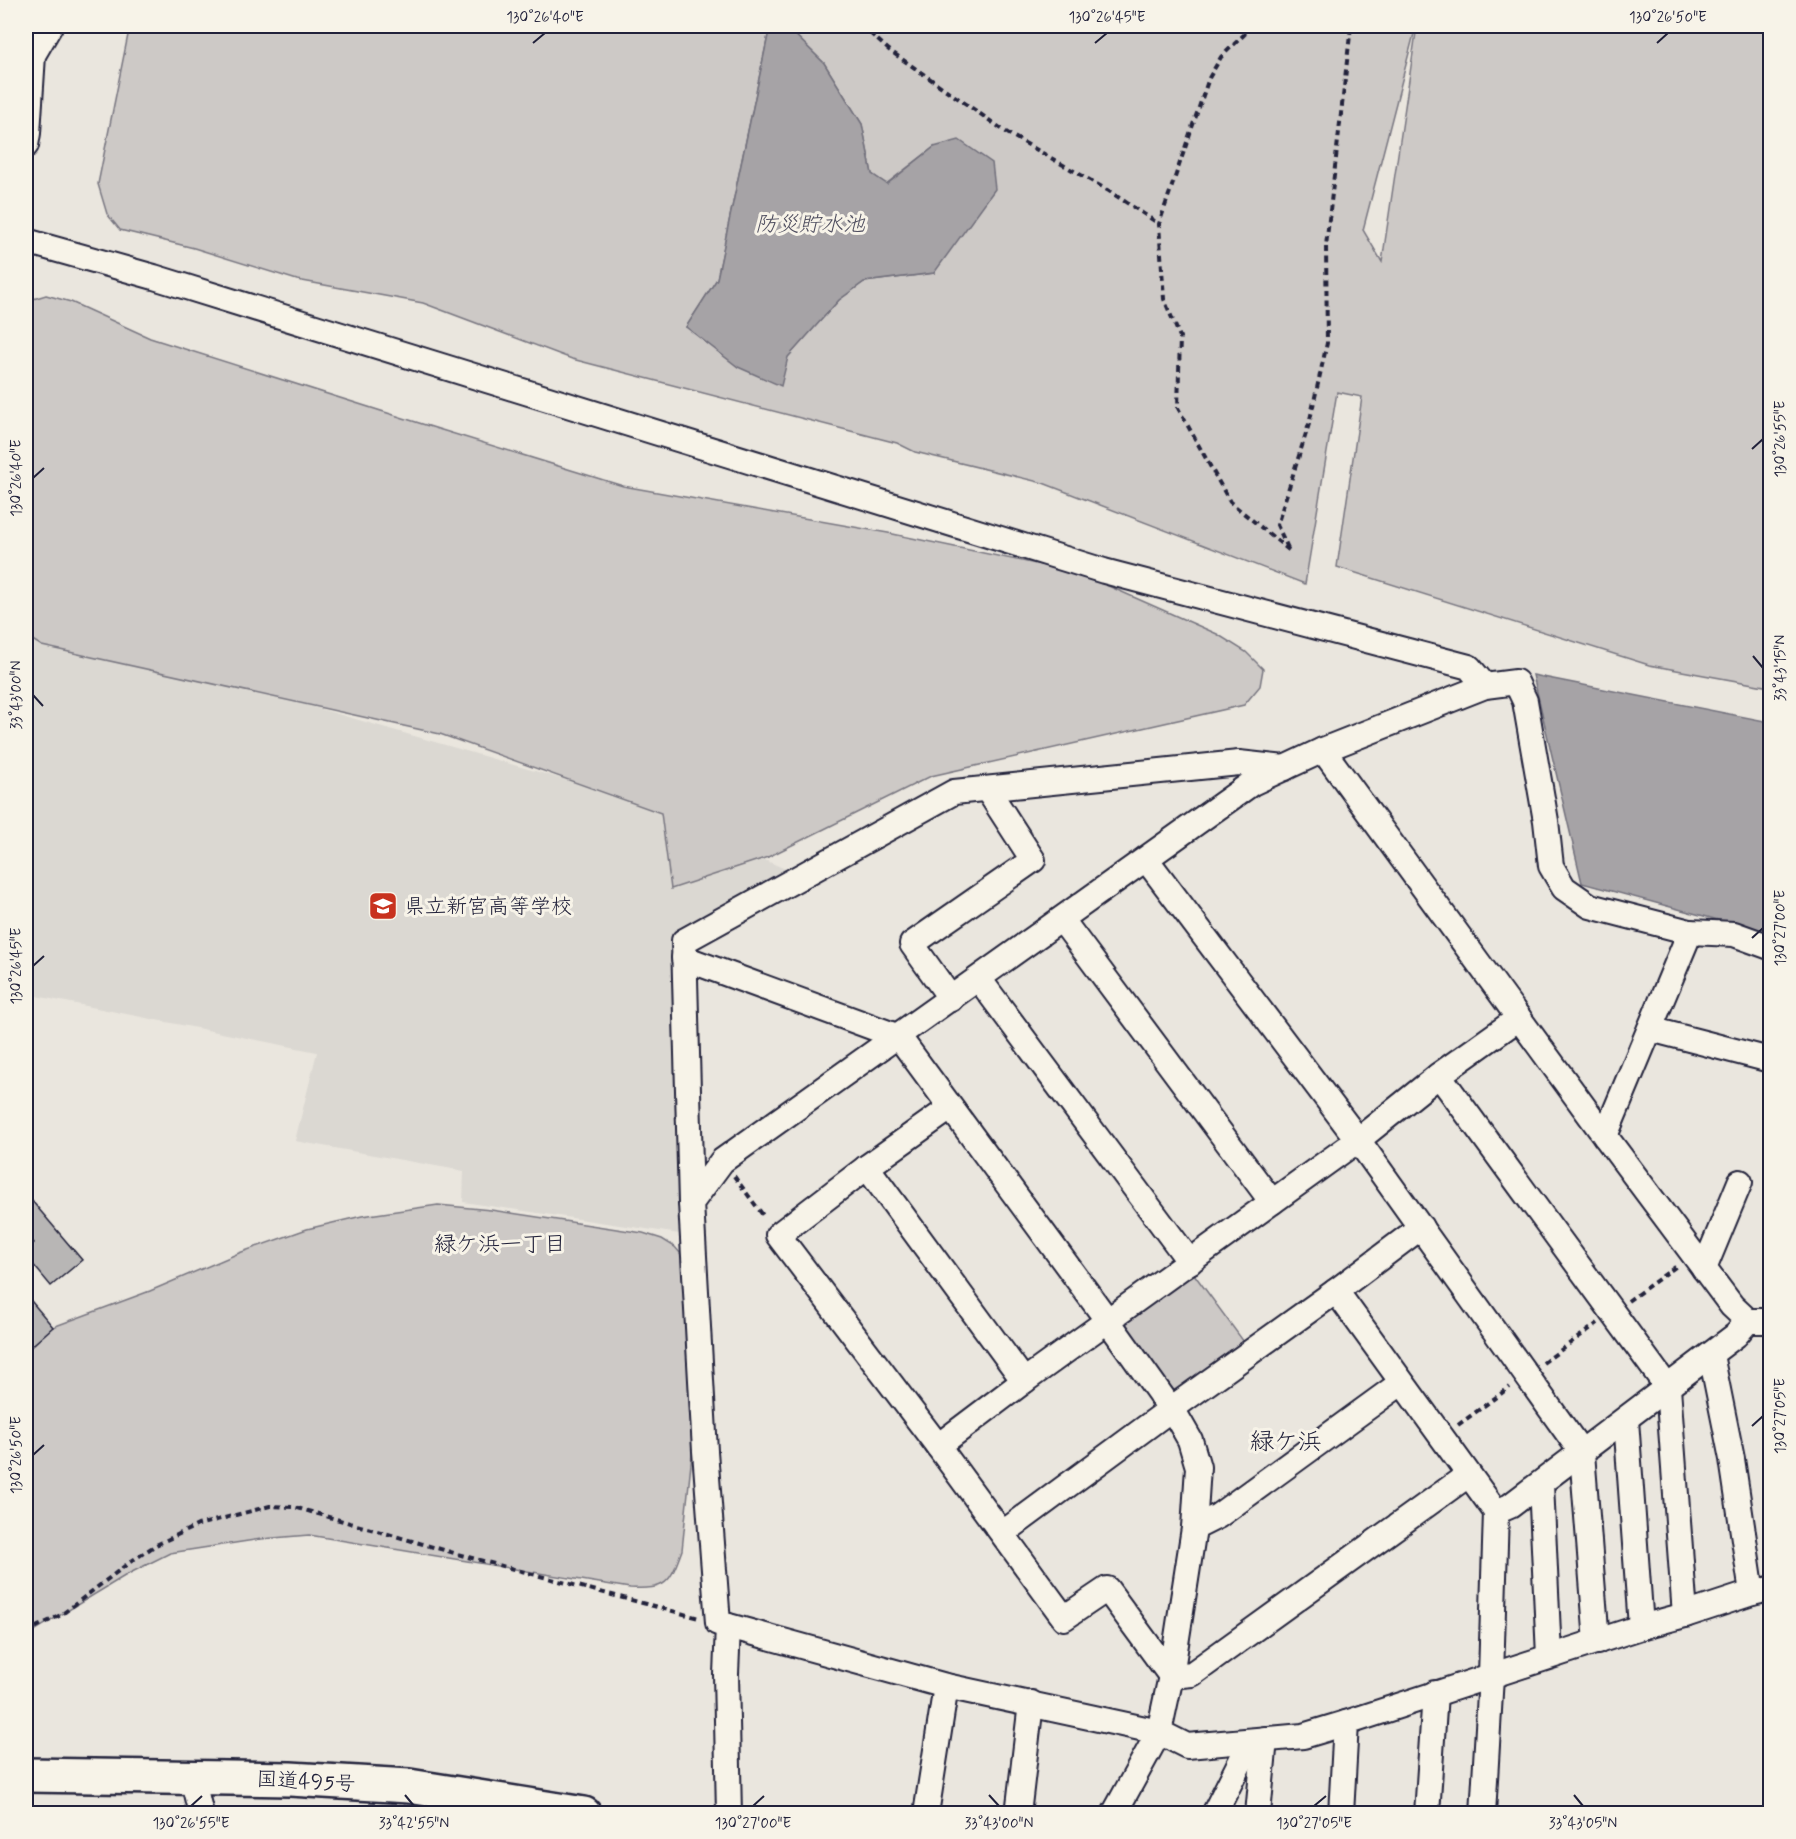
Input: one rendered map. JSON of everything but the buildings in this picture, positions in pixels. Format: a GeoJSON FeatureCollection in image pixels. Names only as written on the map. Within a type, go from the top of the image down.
{"type":"FeatureCollection","features":[{"type":"Feature","properties":{"kind":"highway","name":"国道495号"},"geometry":{"type":"LineString","coordinates":[[26,1775],[290,1779],[409,1786],[584,1814]]}},
{"type":"Feature","properties":{"kind":"street"},"geometry":{"type":"LineString","coordinates":[[26,145],[33,55],[50,26]]}},
{"type":"Feature","properties":{"kind":"street"},"geometry":{"type":"LineString","coordinates":[[26,241],[154,277],[1104,571],[1469,667],[1485,686]]}},
{"type":"Feature","properties":{"kind":"street"},"geometry":{"type":"LineString","coordinates":[[691,1203],[722,1161],[899,1037],[1252,783],[1323,750],[1485,686],[1516,682],[1525,701],[1546,821],[1551,866],[1564,888],[1590,906],[1690,932],[1734,934],[1770,947]]}},
{"type":"Feature","properties":{"kind":"street"},"geometry":{"type":"LineString","coordinates":[[1323,750],[1732,1306],[1760,1321]]}},
{"type":"Feature","properties":{"kind":"street"},"geometry":{"type":"LineString","coordinates":[[729,1814],[723,1624],[705,1451],[691,1203],[684,941],[954,792],[1239,763],[1285,768]]}},
{"type":"Feature","properties":{"kind":"street"},"geometry":{"type":"LineString","coordinates":[[951,999],[912,944],[1033,860],[987,789]]}},
{"type":"Feature","properties":{"kind":"street"},"geometry":{"type":"LineString","coordinates":[[1146,859],[1358,1140],[1582,1453],[1597,1642]]}},
{"type":"Feature","properties":{"kind":"street"},"geometry":{"type":"LineString","coordinates":[[1062,920],[1272,1202]]}},
{"type":"Feature","properties":{"kind":"street"},"geometry":{"type":"LineString","coordinates":[[1605,1136],[1690,932]]}},
{"type":"Feature","properties":{"kind":"street"},"geometry":{"type":"LineString","coordinates":[[684,958],[899,1037],[1108,1321],[1171,1409],[1190,1440],[1198,1467],[1194,1528],[1171,1676],[1159,1731],[1114,1814]]}},
{"type":"Feature","properties":{"kind":"street"},"geometry":{"type":"LineString","coordinates":[[979,979],[1190,1262]]}},
{"type":"Feature","properties":{"kind":"street"},"geometry":{"type":"LineString","coordinates":[[938,1446],[1024,1381],[1358,1140],[1439,1075],[1519,1018]]}},
{"type":"Feature","properties":{"kind":"street"},"geometry":{"type":"LineString","coordinates":[[1650,1029],[1770,1060]]}},
{"type":"Feature","properties":{"kind":"street"},"geometry":{"type":"LineString","coordinates":[[1439,1075],[1668,1388],[1685,1615]]}},
{"type":"Feature","properties":{"kind":"street"},"geometry":{"type":"LineString","coordinates":[[950,1108],[867,1167],[778,1235],[1065,1618],[1107,1589],[1171,1676]]}},
{"type":"Feature","properties":{"kind":"street"},"geometry":{"type":"LineString","coordinates":[[867,1167],[1024,1381]]}},
{"type":"Feature","properties":{"kind":"street"},"geometry":{"type":"LineString","coordinates":[[1699,1262],[1740,1182]]}},
{"type":"Feature","properties":{"kind":"street"},"geometry":{"type":"LineString","coordinates":[[1003,1533],[1421,1227]]}},
{"type":"Feature","properties":{"kind":"street"},"geometry":{"type":"LineString","coordinates":[[1336,1291],[1496,1512],[1491,1676],[1483,1814]]}},
{"type":"Feature","properties":{"kind":"street"},"geometry":{"type":"LineString","coordinates":[[1496,1512],[1510,1506],[1541,1484],[1736,1335],[1760,1321]]}},
{"type":"Feature","properties":{"kind":"street"},"geometry":{"type":"LineString","coordinates":[[723,1624],[946,1686],[1159,1731],[1187,1746],[1303,1736],[1549,1656],[1761,1591],[1711,1355]]}},
{"type":"Feature","properties":{"kind":"street"},"geometry":{"type":"LineString","coordinates":[[1194,1528],[1218,1516],[1401,1383]]}},
{"type":"Feature","properties":{"kind":"street"},"geometry":{"type":"LineString","coordinates":[[1626,1420],[1641,1627]]}},
{"type":"Feature","properties":{"kind":"street"},"geometry":{"type":"LineString","coordinates":[[1171,1676],[1192,1674],[1468,1475]]}},
{"type":"Feature","properties":{"kind":"street"},"geometry":{"type":"LineString","coordinates":[[1541,1484],[1549,1656]]}},
{"type":"Feature","properties":{"kind":"street"},"geometry":{"type":"LineString","coordinates":[[926,1814],[946,1686]]}},
{"type":"Feature","properties":{"kind":"street"},"geometry":{"type":"LineString","coordinates":[[1427,1814],[1435,1693]]}},
{"type":"Feature","properties":{"kind":"street"},"geometry":{"type":"LineString","coordinates":[[1017,1814],[1031,1703]]}},
{"type":"Feature","properties":{"kind":"street"},"geometry":{"type":"LineString","coordinates":[[1341,1814],[1346,1723]]}},
{"type":"Feature","properties":{"kind":"street"},"geometry":{"type":"LineString","coordinates":[[1214,1814],[1258,1740]]}},
{"type":"Feature","properties":{"kind":"street"},"geometry":{"type":"LineString","coordinates":[[1258,1740],[1258,1814]]}},
{"type":"Feature","properties":{"kind":"street"},"geometry":{"type":"LineString","coordinates":[[192,1777],[201,1814]]}},
{"type":"Feature","properties":{"kind":"path"},"geometry":{"type":"LineString","coordinates":[[862,26],[889,50],[1010,134],[1109,191],[1159,224]]}},
{"type":"Feature","properties":{"kind":"path"},"geometry":{"type":"LineString","coordinates":[[1253,26],[1221,57],[1209,78],[1159,224],[1164,299],[1180,337],[1178,408],[1230,502],[1290,551],[1277,525],[1309,423],[1327,343],[1326,246],[1351,26]]}},
{"type":"Feature","properties":{"kind":"path"},"geometry":{"type":"LineString","coordinates":[[722,1161],[778,1235]]}},
{"type":"Feature","properties":{"kind":"path"},"geometry":{"type":"LineString","coordinates":[[1441,1437],[1613,1312],[1699,1262]]}},
{"type":"Feature","properties":{"kind":"path"},"geometry":{"type":"LineString","coordinates":[[26,1632],[61,1615],[156,1545],[198,1525],[270,1506],[294,1507],[468,1557],[723,1624]]}},
{"type":"Feature","properties":{"kind":"shaded area"},"geometry":{"type":"Polygon","coordinates":[[[127,26],[770,26],[717,279],[686,327],[788,357],[839,300],[864,282],[934,273],[934,147],[886,184],[872,174],[862,124],[824,63],[786,26],[1416,26],[1363,230],[1382,262],[1417,26],[1770,26],[1770,687],[1649,665],[1337,567],[1362,397],[1337,392],[1305,584],[1043,483],[915,452],[897,443],[572,359],[423,303],[297,280],[194,248],[120,230],[107,214],[98,184],[128,35],[127,26]]]}},
{"type":"Feature","properties":{"kind":"shaded area"},"geometry":{"type":"Polygon","coordinates":[[[46,295],[71,302],[150,338],[623,486],[888,533],[1079,573],[1217,634],[1246,652],[1263,669],[1260,686],[1244,705],[931,776],[768,857],[671,889],[661,813],[440,734],[42,646],[26,636],[26,305],[30,300],[46,295]]]}},
{"type":"Feature","properties":{"kind":"shaded area","name":"県立新宮高等学校"},"geometry":{"type":"Polygon","coordinates":[[[26,624],[625,797],[803,877],[678,936],[680,1234],[463,1202],[464,1171],[295,1141],[317,1052],[26,994],[26,624]]]}},
{"type":"Feature","properties":{"kind":"shaded area"},"geometry":{"type":"Polygon","coordinates":[[[438,1205],[491,1210],[643,1233],[662,1239],[675,1247],[686,1260],[704,1339],[682,1550],[670,1577],[660,1586],[630,1588],[309,1535],[261,1539],[170,1553],[128,1574],[26,1636],[26,1337],[150,1291],[239,1253],[307,1229],[362,1216],[438,1205]]]}},
{"type":"Feature","properties":{"kind":"shaded area"},"geometry":{"type":"Polygon","coordinates":[[[1191,1270],[1244,1342],[1172,1394],[1119,1322],[1191,1270]]]}},
{"type":"Feature","properties":{"kind":"water","name":"防災貯水池"},"geometry":{"type":"Polygon","coordinates":[[[770,26],[786,26],[824,63],[862,124],[872,174],[887,184],[934,147],[959,140],[992,163],[995,189],[934,273],[864,282],[839,300],[788,357],[781,386],[738,367],[686,327],[717,279],[770,26]]]}},
{"type":"Feature","properties":{"kind":"water"},"geometry":{"type":"Polygon","coordinates":[[[1533,675],[1770,722],[1770,934],[1582,883],[1533,675]]]}},
{"type":"Feature","properties":{"kind":"place","name":"県立新宮高等学校"},"geometry":{"type":"Point","coordinates":[383,906]}},
{"type":"Feature","properties":{"kind":"district","name":"緑ケ浜一丁目"},"geometry":{"type":"Point","coordinates":[500,1243]}},
{"type":"Feature","properties":{"kind":"district","name":"緑ケ浜"},"geometry":{"type":"Point","coordinates":[1286,1441]}}]}
